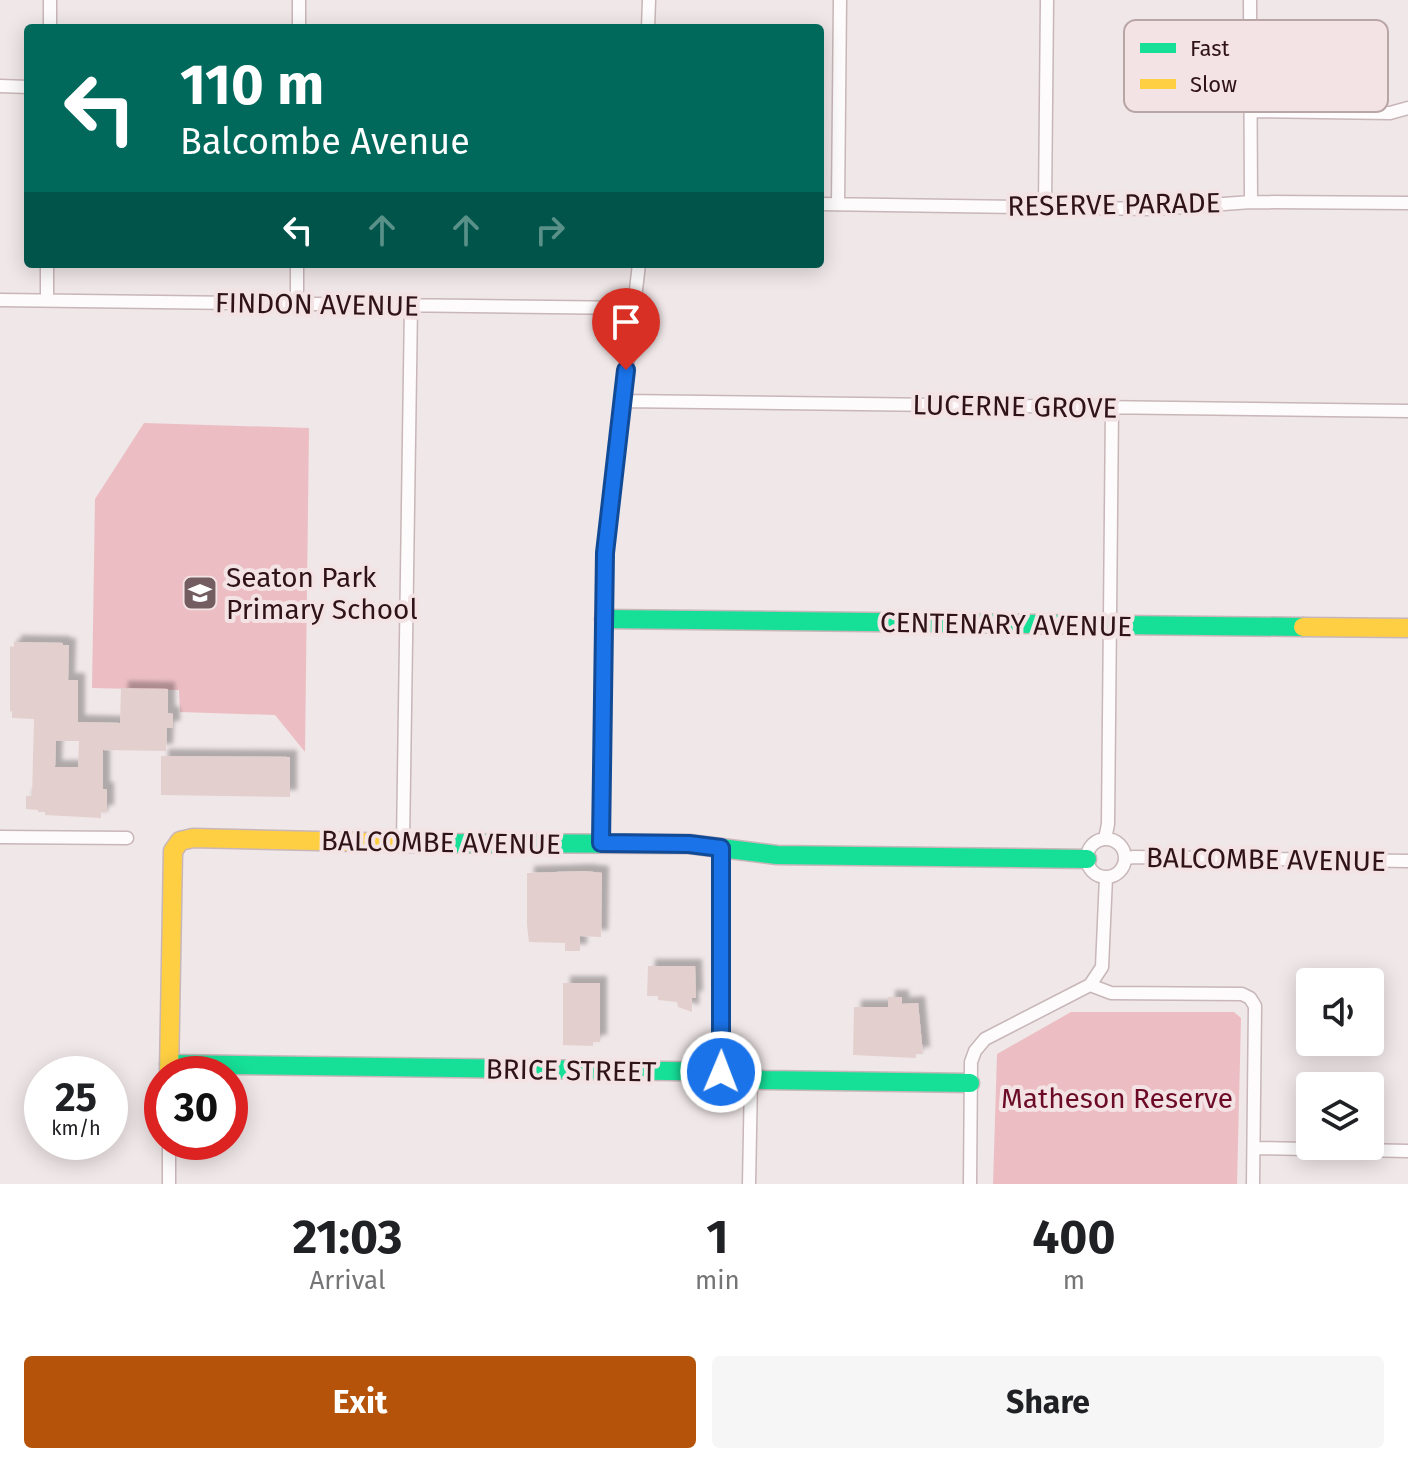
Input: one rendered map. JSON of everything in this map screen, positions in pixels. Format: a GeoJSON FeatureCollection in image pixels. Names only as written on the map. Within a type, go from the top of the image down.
{"type":"FeatureCollection","features":[{"type":"Feature","properties":{"kind":"street"},"geometry":{"type":"LineString","coordinates":[[50,0],[50,24]]}},
{"type":"Feature","properties":{"kind":"street"},"geometry":{"type":"LineString","coordinates":[[299,0],[299,24]]}},
{"type":"Feature","properties":{"kind":"street"},"geometry":{"type":"LineString","coordinates":[[648,24],[649,0]]}},
{"type":"Feature","properties":{"kind":"street"},"geometry":{"type":"LineString","coordinates":[[838,204],[840,0]]}},
{"type":"Feature","properties":{"kind":"street"},"geometry":{"type":"LineString","coordinates":[[1045,206],[1047,0]]}},
{"type":"Feature","properties":{"kind":"street"},"geometry":{"type":"LineString","coordinates":[[1250,0],[1250,20]]}},
{"type":"Feature","properties":{"kind":"street"},"geometry":{"type":"LineString","coordinates":[[0,86],[24,87]]}},
{"type":"Feature","properties":{"kind":"street"},"geometry":{"type":"LineString","coordinates":[[1320,112],[1390,113],[1408,108]]}},
{"type":"Feature","properties":{"kind":"street"},"geometry":{"type":"LineString","coordinates":[[1251,112],[1251,202]]}},
{"type":"Feature","properties":{"kind":"street","name":"RESERVE PARADE"},"geometry":{"type":"LineString","coordinates":[[824,204],[1155,209],[1251,202],[1408,203]]}},
{"type":"Feature","properties":{"kind":"street"},"geometry":{"type":"LineString","coordinates":[[47,268],[47,300]]}},
{"type":"Feature","properties":{"kind":"street"},"geometry":{"type":"LineString","coordinates":[[297,268],[297,304]]}},
{"type":"Feature","properties":{"kind":"street"},"geometry":{"type":"LineString","coordinates":[[601,843],[605,553],[638,268]]}},
{"type":"Feature","properties":{"kind":"street","name":"FINDON AVENUE"},"geometry":{"type":"LineString","coordinates":[[0,300],[633,308]]}},
{"type":"Feature","properties":{"kind":"street"},"geometry":{"type":"LineString","coordinates":[[403,843],[411,305]]}},
{"type":"Feature","properties":{"kind":"street","name":"LUCERNE GROVE"},"geometry":{"type":"LineString","coordinates":[[622,401],[1408,411]]}},
{"type":"Feature","properties":{"kind":"street"},"geometry":{"type":"LineString","coordinates":[[1105,839],[1108,824],[1112,408]]}},
{"type":"Feature","properties":{"kind":"street","name":"CENTENARY AVENUE"},"geometry":{"type":"LineString","coordinates":[[604,619],[1408,628]]}},
{"type":"Feature","properties":{"kind":"street"},"geometry":{"type":"LineString","coordinates":[[0,837],[127,838]]}},
{"type":"Feature","properties":{"kind":"street","name":"BALCOMBE AVENUE"},"geometry":{"type":"LineString","coordinates":[[169,1056],[173,851],[180,841],[193,838],[403,843],[689,844],[777,855],[1087,859]]}},
{"type":"Feature","properties":{"kind":"street"},"geometry":{"type":"LineString","coordinates":[[1105,839],[1117,842],[1125,859],[1117,874],[1106,877],[1091,870],[1087,859],[1094,843],[1105,839]]}},
{"type":"Feature","properties":{"kind":"street"},"geometry":{"type":"LineString","coordinates":[[721,848],[721,1072]]}},
{"type":"Feature","properties":{"kind":"street","name":"BALCOMBE AVENUE"},"geometry":{"type":"LineString","coordinates":[[1125,859],[1408,861]]}},
{"type":"Feature","properties":{"kind":"street"},"geometry":{"type":"LineString","coordinates":[[970,1184],[970,1083],[975,1051],[985,1039],[1090,985],[1102,967],[1106,877]]}},
{"type":"Feature","properties":{"kind":"street"},"geometry":{"type":"LineString","coordinates":[[1090,985],[1111,993],[1242,994],[1250,998],[1255,1006],[1253,1184]]}},
{"type":"Feature","properties":{"kind":"street","name":"BRICE STREET"},"geometry":{"type":"LineString","coordinates":[[248,1069],[739,1072],[751,1079],[970,1083]]}},
{"type":"Feature","properties":{"kind":"street"},"geometry":{"type":"LineString","coordinates":[[749,1184],[751,1079]]}},
{"type":"Feature","properties":{"kind":"street"},"geometry":{"type":"LineString","coordinates":[[1254,1148],[1408,1151]]}},
{"type":"Feature","properties":{"kind":"street"},"geometry":{"type":"LineString","coordinates":[[169,1160],[169,1184]]}},
{"type":"Feature","properties":{"kind":"green space","name":"Seaton Park Primary School"},"geometry":{"type":"Polygon","coordinates":[[[144,423],[309,428],[305,752],[275,715],[180,712],[179,690],[92,688],[95,499],[144,423]]]}},
{"type":"Feature","properties":{"kind":"green space","name":"Matheson Reserve"},"geometry":{"type":"Polygon","coordinates":[[[1071,1012],[1234,1012],[1241,1018],[1237,1184],[993,1184],[997,1054],[1071,1012]]]}},
{"type":"Feature","properties":{"kind":"building"},"geometry":{"type":"Polygon","coordinates":[[[14,642],[69,645],[68,680],[78,680],[78,722],[120,723],[121,688],[168,689],[168,713],[173,714],[173,728],[167,728],[166,751],[103,750],[103,789],[107,789],[107,812],[101,812],[101,818],[45,815],[45,812],[26,809],[26,796],[32,796],[34,719],[12,718],[10,712],[10,646],[14,647],[14,642]],[[56,741],[55,767],[78,767],[79,741],[56,741]]]}},
{"type":"Feature","properties":{"kind":"building"},"geometry":{"type":"Polygon","coordinates":[[[161,756],[290,757],[290,797],[161,795],[161,756]]]}},
{"type":"Feature","properties":{"kind":"building"},"geometry":{"type":"Polygon","coordinates":[[[527,873],[602,873],[601,937],[580,936],[580,951],[565,951],[565,943],[529,942],[527,873]]]}},
{"type":"Feature","properties":{"kind":"building"},"geometry":{"type":"Polygon","coordinates":[[[648,966],[695,966],[696,998],[692,998],[692,1012],[678,1007],[677,1002],[647,996],[648,966]]]}},
{"type":"Feature","properties":{"kind":"building"},"geometry":{"type":"Polygon","coordinates":[[[563,983],[600,983],[600,1042],[593,1042],[593,1046],[563,1045],[563,983]]]}},
{"type":"Feature","properties":{"kind":"building"},"geometry":{"type":"Polygon","coordinates":[[[888,997],[902,997],[902,1004],[918,1003],[923,1054],[916,1054],[916,1058],[853,1055],[854,1007],[888,1007],[888,997]]]}},
{"type":"Feature","properties":{"kind":"traffic: fast"},"geometry":{"type":"LineString","coordinates":[[604,619],[1303,627]]}},
{"type":"Feature","properties":{"kind":"traffic: fast"},"geometry":{"type":"LineString","coordinates":[[402,843],[689,844],[777,855],[1087,859]]}},
{"type":"Feature","properties":{"kind":"traffic: fast"},"geometry":{"type":"LineString","coordinates":[[248,1065],[739,1072],[751,1079],[764,1080],[970,1083]]}},
{"type":"Feature","properties":{"kind":"traffic: slow"},"geometry":{"type":"LineString","coordinates":[[1303,627],[1408,628]]}},
{"type":"Feature","properties":{"kind":"traffic: slow"},"geometry":{"type":"LineString","coordinates":[[169,1056],[173,851],[180,841],[193,838],[402,843]]}},
{"type":"Feature","properties":{"kind":"place","name":"Seaton Park Primary School"},"geometry":{"type":"Point","coordinates":[200,593]}},
{"type":"Feature","properties":{"kind":"route"},"geometry":{"type":"LineString","coordinates":[[626,370],[605,553],[601,843],[689,844],[721,848],[721,1072]]}}]}
